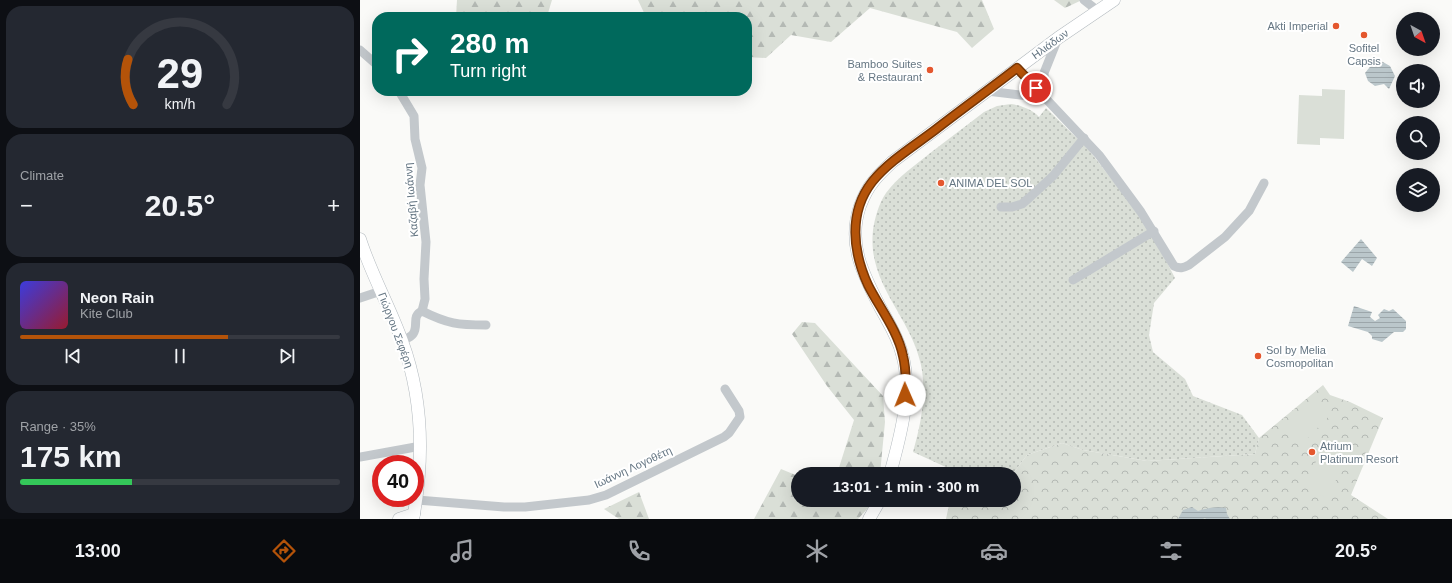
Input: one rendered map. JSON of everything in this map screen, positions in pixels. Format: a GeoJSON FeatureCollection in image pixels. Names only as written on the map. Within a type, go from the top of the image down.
{"type":"FeatureCollection","features":[{"type":"Feature","properties":{"kind":"street"},"geometry":{"type":"LineString","coordinates":[[1084,0],[1098,11]]}},
{"type":"Feature","properties":{"kind":"street","name":"Ηλιάδων"},"geometry":{"type":"LineString","coordinates":[[892,467],[903,419],[905,395],[903,355],[898,341],[868,285],[858,258],[855,243],[857,214],[863,198],[872,183],[892,162],[1058,38],[1114,0]]}},
{"type":"Feature","properties":{"kind":"street"},"geometry":{"type":"LineString","coordinates":[[1045,98],[1044,73],[1058,38]]}},
{"type":"Feature","properties":{"kind":"street"},"geometry":{"type":"LineString","coordinates":[[360,50],[372,61]]}},
{"type":"Feature","properties":{"kind":"street"},"geometry":{"type":"LineString","coordinates":[[1017,68],[1099,155],[1154,231],[1174,266],[1178,268],[1183,268],[1225,238],[1249,211],[1264,183]]}},
{"type":"Feature","properties":{"kind":"street"},"geometry":{"type":"LineString","coordinates":[[987,91],[1045,98]]}},
{"type":"Feature","properties":{"kind":"street","name":"Καζαβή Ιωάννη"},"geometry":{"type":"LineString","coordinates":[[402,96],[414,116],[415,139],[422,168],[420,185],[426,242],[424,299],[422,311],[415,316],[416,328],[414,333],[402,341]]}},
{"type":"Feature","properties":{"kind":"street"},"geometry":{"type":"LineString","coordinates":[[1001,207],[1012,207],[1022,204],[1030,198],[1054,176],[1084,138]]}},
{"type":"Feature","properties":{"kind":"street"},"geometry":{"type":"LineString","coordinates":[[1073,280],[1154,231]]}},
{"type":"Feature","properties":{"kind":"street","name":"Γιώργου Σεφέρη"},"geometry":{"type":"LineString","coordinates":[[360,239],[380,291],[402,341],[412,373],[416,396],[421,455]]}},
{"type":"Feature","properties":{"kind":"street"},"geometry":{"type":"LineString","coordinates":[[360,298],[380,291]]}},
{"type":"Feature","properties":{"kind":"street"},"geometry":{"type":"LineString","coordinates":[[422,311],[442,320],[458,324],[486,325]]}},
{"type":"Feature","properties":{"kind":"street","name":"Ιωάννη Λογοθέτη"},"geometry":{"type":"LineString","coordinates":[[424,501],[504,507],[525,507],[589,500],[606,495],[724,437],[729,433],[740,417],[739,411],[725,388]]}},
{"type":"Feature","properties":{"kind":"street"},"geometry":{"type":"LineString","coordinates":[[360,457],[421,446]]}},
{"type":"Feature","properties":{"kind":"street"},"geometry":{"type":"LineString","coordinates":[[869,519],[876,507]]}},
{"type":"Feature","properties":{"kind":"street"},"geometry":{"type":"LineString","coordinates":[[399,519],[414,516]]}},
{"type":"Feature","properties":{"kind":"green space"},"geometry":{"type":"Polygon","coordinates":[[[457,0],[552,0],[548,12],[456,12],[457,0]]]}},
{"type":"Feature","properties":{"kind":"green space"},"geometry":{"type":"Polygon","coordinates":[[[638,0],[982,0],[994,29],[972,48],[957,32],[870,8],[831,42],[791,35],[766,58],[752,57],[752,12],[644,12],[638,0]]]}},
{"type":"Feature","properties":{"kind":"green space"},"geometry":{"type":"Polygon","coordinates":[[[1054,0],[1082,0],[1065,8],[1054,0]]]}},
{"type":"Feature","properties":{"kind":"green space"},"geometry":{"type":"Polygon","coordinates":[[[1322,89],[1345,90],[1344,139],[1320,138],[1320,145],[1297,144],[1299,95],[1322,96],[1322,89]]]}},
{"type":"Feature","properties":{"kind":"green space"},"geometry":{"type":"Polygon","coordinates":[[[1011,104],[1018,105],[1033,112],[1039,117],[1046,108],[1088,149],[1148,226],[1175,278],[1154,303],[1149,335],[1153,352],[1185,379],[1193,396],[1242,415],[1259,438],[1255,454],[1147,461],[1083,450],[1062,443],[1027,455],[1018,467],[946,467],[913,452],[922,409],[923,376],[916,347],[883,284],[877,267],[873,250],[873,230],[876,215],[881,201],[886,193],[906,172],[984,112],[997,106],[1011,104]]]}},
{"type":"Feature","properties":{"kind":"green space"},"geometry":{"type":"Polygon","coordinates":[[[802,322],[815,323],[883,396],[885,422],[881,467],[839,467],[854,420],[827,386],[792,334],[802,322]]]}},
{"type":"Feature","properties":{"kind":"green space","name":"Atrium Platinum Resort"},"geometry":{"type":"Polygon","coordinates":[[[1323,385],[1330,395],[1350,402],[1383,418],[1351,495],[1388,519],[946,519],[949,507],[1021,507],[1021,467],[1018,467],[1027,455],[1062,443],[1083,450],[1147,461],[1255,454],[1259,438],[1323,385]]]}},
{"type":"Feature","properties":{"kind":"green space"},"geometry":{"type":"Polygon","coordinates":[[[1316,397],[1332,413],[1302,444],[1285,428],[1316,397]]]}},
{"type":"Feature","properties":{"kind":"green space"},"geometry":{"type":"Polygon","coordinates":[[[1332,433],[1355,446],[1326,498],[1303,485],[1332,433]]]}},
{"type":"Feature","properties":{"kind":"green space"},"geometry":{"type":"Polygon","coordinates":[[[781,469],[791,473],[791,507],[868,507],[858,519],[754,519],[781,469]]]}},
{"type":"Feature","properties":{"kind":"green space"},"geometry":{"type":"Polygon","coordinates":[[[639,492],[649,519],[619,519],[604,509],[639,492]]]}},
{"type":"Feature","properties":{"kind":"shaded area"},"geometry":{"type":"Polygon","coordinates":[[[1381,61],[1390,66],[1395,76],[1389,89],[1384,84],[1375,86],[1368,81],[1365,73],[1373,63],[1381,61]]]}},
{"type":"Feature","properties":{"kind":"shaded area"},"geometry":{"type":"Polygon","coordinates":[[[1361,239],[1377,258],[1372,266],[1362,259],[1353,272],[1341,262],[1361,239]]]}},
{"type":"Feature","properties":{"kind":"shaded area"},"geometry":{"type":"Polygon","coordinates":[[[1354,306],[1372,312],[1370,317],[1375,321],[1380,318],[1378,315],[1384,309],[1389,311],[1393,309],[1406,321],[1406,329],[1403,332],[1394,332],[1382,342],[1372,339],[1372,336],[1368,332],[1348,326],[1354,306]]]}},
{"type":"Feature","properties":{"kind":"shaded area"},"geometry":{"type":"Polygon","coordinates":[[[1192,507],[1198,511],[1219,507],[1226,508],[1230,519],[1178,519],[1183,510],[1192,507]]]}},
{"type":"Feature","properties":{"kind":"place","name":"Akti Imperial"},"geometry":{"type":"Point","coordinates":[1336,26]}},
{"type":"Feature","properties":{"kind":"place","name":"Sofitel Capsis"},"geometry":{"type":"Point","coordinates":[1364,35]}},
{"type":"Feature","properties":{"kind":"place","name":"Bamboo Suites & Restaurant"},"geometry":{"type":"Point","coordinates":[930,70]}},
{"type":"Feature","properties":{"kind":"place","name":"ANIMA DEL SOL"},"geometry":{"type":"Point","coordinates":[941,183]}},
{"type":"Feature","properties":{"kind":"place","name":"Sol by Melia Cosmopolitan"},"geometry":{"type":"Point","coordinates":[1258,356]}},
{"type":"Feature","properties":{"kind":"place","name":"Atrium Platinum Resort"},"geometry":{"type":"Point","coordinates":[1312,452]}},
{"type":"Feature","properties":{"kind":"route"},"geometry":{"type":"LineString","coordinates":[[905,395],[906,381],[903,355],[898,341],[868,285],[858,258],[855,243],[855,228],[857,214],[863,198],[872,183],[892,162],[1017,68],[1036,88]]}}]}
